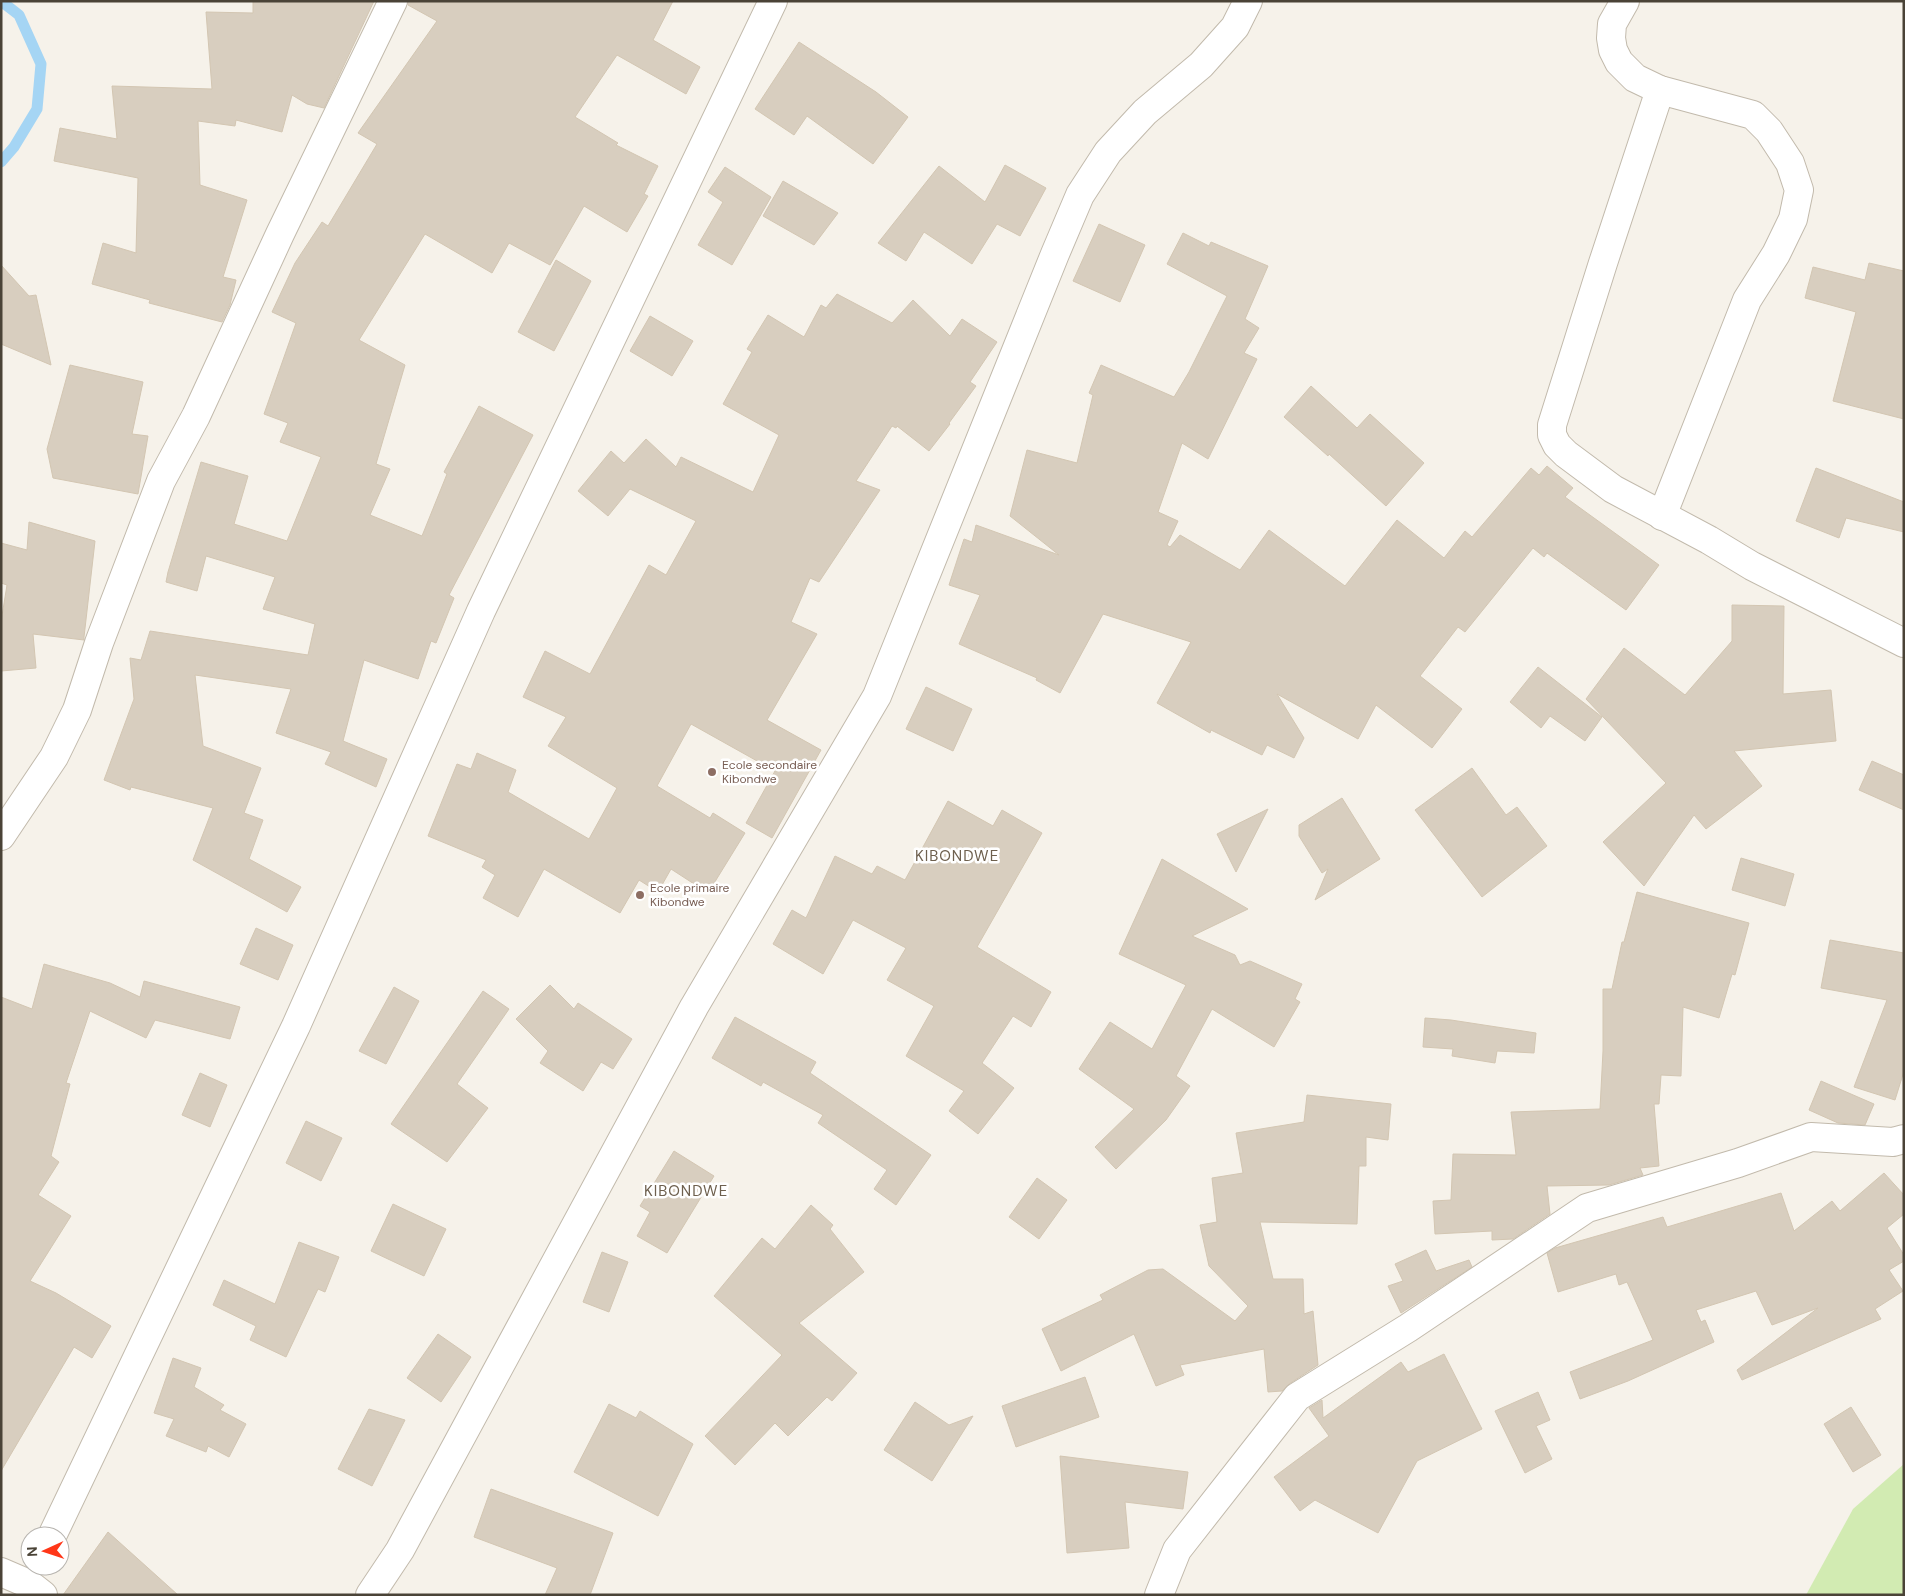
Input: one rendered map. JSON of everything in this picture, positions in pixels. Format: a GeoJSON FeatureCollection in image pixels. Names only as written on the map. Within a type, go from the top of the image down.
{"type":"FeatureCollection","features":[{"type":"Feature","properties":{"kind":"street"},"geometry":{"type":"LineString","coordinates":[[1,836],[54,758],[77,710],[99,643],[161,481],[196,416],[280,234],[393,1]]}},
{"type":"Feature","properties":{"kind":"street"},"geometry":{"type":"LineString","coordinates":[[57,1526],[296,1026],[481,611],[773,1]]}},
{"type":"Feature","properties":{"kind":"street"},"geometry":{"type":"LineString","coordinates":[[370,1595],[400,1550],[694,1007],[877,696],[1054,254],[1080,195],[1108,152],[1145,112],[1201,65],[1235,27],[1248,1]]}},
{"type":"Feature","properties":{"kind":"street"},"geometry":{"type":"LineString","coordinates":[[1625,1],[1612,24],[1611,38],[1613,50],[1619,62],[1635,78],[1660,90],[1753,115],[1769,131],[1790,163],[1799,190],[1793,219],[1789,228],[1776,254],[1746,300],[1662,516]]}},
{"type":"Feature","properties":{"kind":"street"},"geometry":{"type":"LineString","coordinates":[[1660,90],[1552,425],[1552,435],[1557,445],[1566,454],[1613,489],[1752,566],[1904,643]]}},
{"type":"Feature","properties":{"kind":"street"},"geometry":{"type":"LineString","coordinates":[[1159,1595],[1176,1550],[1297,1397],[1408,1328],[1587,1208],[1738,1163],[1812,1137],[1893,1142],[1904,1139]]}},
{"type":"Feature","properties":{"kind":"street"},"geometry":{"type":"LineString","coordinates":[[1,1572],[36,1582]]}},
{"type":"Feature","properties":{"kind":"green space"},"geometry":{"type":"Polygon","coordinates":[[[1904,1464],[1904,1595],[1806,1595],[1853,1509],[1904,1464]]]}},
{"type":"Feature","properties":{"kind":"building"},"geometry":{"type":"Polygon","coordinates":[[[253,1],[374,1],[324,108],[307,104],[292,95],[282,132],[236,120],[235,126],[198,121],[200,185],[247,200],[223,277],[236,280],[230,305],[222,322],[149,303],[150,300],[92,284],[103,243],[136,253],[138,178],[54,161],[60,128],[117,139],[112,86],[212,89],[206,12],[253,13],[253,1]]]}},
{"type":"Feature","properties":{"kind":"building"},"geometry":{"type":"Polygon","coordinates":[[[408,1],[673,1],[653,40],[700,67],[686,94],[617,55],[575,117],[618,143],[616,145],[658,166],[644,194],[648,196],[627,232],[584,206],[550,265],[509,243],[492,273],[425,234],[359,340],[405,365],[376,464],[390,469],[370,515],[422,536],[447,474],[444,472],[479,406],[533,435],[449,595],[454,598],[436,643],[431,641],[418,679],[364,660],[343,741],[387,759],[376,787],[325,764],[331,752],[276,733],[291,689],[195,675],[203,746],[261,768],[244,813],[263,820],[249,859],[301,887],[287,912],[193,860],[213,808],[131,787],[130,790],[104,780],[134,699],[130,658],[141,660],[150,631],[308,655],[315,624],[263,609],[275,577],[206,556],[197,591],[166,582],[201,462],[248,476],[234,524],[287,541],[321,457],[280,442],[288,423],[264,414],[296,323],[272,312],[295,263],[322,222],[328,226],[377,144],[358,133],[437,21],[408,5],[408,1]]]}},
{"type":"Feature","properties":{"kind":"building"},"geometry":{"type":"Polygon","coordinates":[[[799,42],[876,92],[908,117],[873,164],[807,116],[794,135],[755,109],[799,42]]]}},
{"type":"Feature","properties":{"kind":"building"},"geometry":{"type":"Polygon","coordinates":[[[1005,165],[1046,188],[1020,236],[997,224],[972,264],[924,232],[906,261],[878,243],[939,166],[985,202],[1005,165]]]}},
{"type":"Feature","properties":{"kind":"building"},"geometry":{"type":"Polygon","coordinates":[[[725,167],[771,197],[732,265],[698,245],[723,202],[708,192],[725,167]]]}},
{"type":"Feature","properties":{"kind":"building"},"geometry":{"type":"Polygon","coordinates":[[[783,181],[838,213],[814,245],[763,216],[783,181]]]}},
{"type":"Feature","properties":{"kind":"building"},"geometry":{"type":"Polygon","coordinates":[[[1099,224],[1145,245],[1120,302],[1073,281],[1099,224]]]}},
{"type":"Feature","properties":{"kind":"building"},"geometry":{"type":"Polygon","coordinates":[[[1183,233],[1209,246],[1211,242],[1268,266],[1245,319],[1259,328],[1244,353],[1257,359],[1208,459],[1182,443],[1158,512],[1178,521],[1167,545],[1170,547],[1180,535],[1240,570],[1269,530],[1345,586],[1397,520],[1444,558],[1465,531],[1472,537],[1531,468],[1539,475],[1547,466],[1573,488],[1565,497],[1659,565],[1626,610],[1547,553],[1544,557],[1533,548],[1465,632],[1458,627],[1420,676],[1462,709],[1432,748],[1376,705],[1358,739],[1277,694],[1304,738],[1294,758],[1267,745],[1262,755],[1211,730],[1210,733],[1157,703],[1191,642],[1103,614],[1060,693],[1036,680],[1037,678],[959,644],[980,595],[949,585],[964,539],[972,542],[976,525],[1059,555],[1010,516],[1027,450],[1077,463],[1093,395],[1089,393],[1101,365],[1174,397],[1189,372],[1227,296],[1167,264],[1183,233]]]}},
{"type":"Feature","properties":{"kind":"building"},"geometry":{"type":"Polygon","coordinates":[[[556,260],[591,281],[554,351],[518,332],[556,260]]]}},
{"type":"Feature","properties":{"kind":"building"},"geometry":{"type":"Polygon","coordinates":[[[1869,263],[1904,271],[1904,419],[1833,401],[1856,312],[1805,298],[1813,267],[1865,280],[1869,263]]]}},
{"type":"Feature","properties":{"kind":"building"},"geometry":{"type":"Polygon","coordinates":[[[1,265],[29,296],[36,295],[51,365],[1,344],[1,265]]]}},
{"type":"Feature","properties":{"kind":"building"},"geometry":{"type":"Polygon","coordinates":[[[837,294],[892,323],[913,300],[950,336],[962,319],[997,342],[970,382],[976,386],[929,451],[897,426],[896,428],[892,426],[856,481],[880,490],[819,582],[810,578],[791,622],[817,634],[767,720],[821,750],[772,838],[746,823],[775,771],[691,724],[657,786],[710,818],[713,813],[745,833],[708,893],[671,869],[658,892],[639,880],[620,913],[544,869],[518,917],[483,898],[495,875],[482,867],[486,860],[428,836],[457,764],[471,769],[477,753],[516,770],[508,792],[589,839],[617,788],[548,746],[566,717],[523,697],[545,651],[590,674],[649,565],[666,575],[696,521],[630,489],[608,516],[578,491],[611,451],[624,463],[646,439],[676,467],[681,457],[753,492],[779,435],[723,404],[752,352],[747,349],[768,315],[804,337],[821,305],[826,308],[837,294]]]}},
{"type":"Feature","properties":{"kind":"building"},"geometry":{"type":"Polygon","coordinates":[[[650,316],[693,341],[672,376],[630,351],[650,316]]]}},
{"type":"Feature","properties":{"kind":"building"},"geometry":{"type":"Polygon","coordinates":[[[70,365],[143,382],[132,434],[148,436],[138,494],[53,478],[47,449],[70,365]]]}},
{"type":"Feature","properties":{"kind":"building"},"geometry":{"type":"Polygon","coordinates":[[[1311,386],[1357,428],[1370,414],[1424,463],[1386,506],[1329,454],[1328,456],[1284,417],[1311,386]]]}},
{"type":"Feature","properties":{"kind":"building"},"geometry":{"type":"Polygon","coordinates":[[[1816,468],[1904,502],[1904,532],[1846,518],[1839,538],[1796,521],[1816,468]]]}},
{"type":"Feature","properties":{"kind":"building"},"geometry":{"type":"Polygon","coordinates":[[[29,522],[95,541],[84,640],[33,634],[36,668],[1,671],[1,622],[7,585],[1,583],[1,543],[27,550],[29,522]]]}},
{"type":"Feature","properties":{"kind":"building"},"geometry":{"type":"Polygon","coordinates":[[[1732,605],[1784,606],[1783,694],[1831,690],[1836,741],[1734,751],[1762,786],[1706,829],[1694,815],[1644,886],[1603,842],[1666,783],[1586,699],[1624,648],[1685,695],[1732,641],[1732,605]]]}},
{"type":"Feature","properties":{"kind":"building"},"geometry":{"type":"Polygon","coordinates":[[[1538,667],[1602,717],[1585,741],[1550,716],[1541,728],[1510,702],[1538,667]]]}},
{"type":"Feature","properties":{"kind":"building"},"geometry":{"type":"Polygon","coordinates":[[[926,687],[972,709],[953,751],[906,729],[926,687]]]}},
{"type":"Feature","properties":{"kind":"building"},"geometry":{"type":"Polygon","coordinates":[[[1872,761],[1904,775],[1904,810],[1859,790],[1872,761]]]}},
{"type":"Feature","properties":{"kind":"building"},"geometry":{"type":"Polygon","coordinates":[[[1472,768],[1506,815],[1517,807],[1547,846],[1482,897],[1415,810],[1472,768]]]}},
{"type":"Feature","properties":{"kind":"building"},"geometry":{"type":"Polygon","coordinates":[[[1342,798],[1380,859],[1315,900],[1328,869],[1322,873],[1299,836],[1299,825],[1342,798]]]}},
{"type":"Feature","properties":{"kind":"building"},"geometry":{"type":"Polygon","coordinates":[[[948,801],[993,826],[1002,810],[1042,833],[977,947],[1051,992],[1031,1027],[1013,1016],[982,1063],[1014,1088],[978,1134],[949,1111],[964,1091],[906,1056],[934,1006],[887,980],[906,948],[853,920],[823,974],[773,944],[792,910],[806,918],[835,856],[872,874],[877,866],[905,880],[948,801]]]}},
{"type":"Feature","properties":{"kind":"building"},"geometry":{"type":"Polygon","coordinates":[[[1268,809],[1236,872],[1217,834],[1268,809]]]}},
{"type":"Feature","properties":{"kind":"building"},"geometry":{"type":"Polygon","coordinates":[[[1741,858],[1794,874],[1785,906],[1732,890],[1741,858]]]}},
{"type":"Feature","properties":{"kind":"building"},"geometry":{"type":"Polygon","coordinates":[[[1162,859],[1248,909],[1192,936],[1235,955],[1240,965],[1250,961],[1302,984],[1295,999],[1300,1002],[1274,1047],[1212,1009],[1176,1076],[1190,1086],[1166,1120],[1116,1169],[1095,1147],[1134,1109],[1079,1069],[1110,1022],[1152,1049],[1186,985],[1119,954],[1162,859]]]}},
{"type":"Feature","properties":{"kind":"building"},"geometry":{"type":"Polygon","coordinates":[[[1637,892],[1749,923],[1735,975],[1732,974],[1719,1018],[1683,1007],[1681,1076],[1661,1075],[1659,1104],[1654,1104],[1659,1166],[1640,1168],[1643,1175],[1609,1185],[1547,1186],[1550,1214],[1513,1239],[1492,1240],[1492,1231],[1435,1234],[1433,1201],[1451,1200],[1453,1154],[1516,1155],[1511,1112],[1600,1109],[1603,1051],[1603,989],[1612,989],[1622,942],[1624,942],[1637,892]]]}},
{"type":"Feature","properties":{"kind":"building"},"geometry":{"type":"Polygon","coordinates":[[[256,928],[293,945],[278,980],[240,964],[256,928]]]}},
{"type":"Feature","properties":{"kind":"building"},"geometry":{"type":"Polygon","coordinates":[[[1830,940],[1904,953],[1904,1071],[1895,1100],[1854,1087],[1887,1000],[1821,988],[1830,940]]]}},
{"type":"Feature","properties":{"kind":"building"},"geometry":{"type":"Polygon","coordinates":[[[44,964],[110,983],[140,997],[144,981],[240,1007],[230,1039],[155,1020],[146,1038],[90,1011],[66,1083],[70,1084],[51,1156],[59,1162],[38,1195],[71,1216],[30,1281],[56,1293],[111,1326],[92,1358],[74,1347],[1,1471],[1,997],[32,1009],[44,964]]]}},
{"type":"Feature","properties":{"kind":"building"},"geometry":{"type":"Polygon","coordinates":[[[550,985],[574,1009],[578,1003],[632,1039],[613,1069],[601,1062],[583,1091],[540,1063],[548,1051],[516,1019],[550,985]]]}},
{"type":"Feature","properties":{"kind":"building"},"geometry":{"type":"Polygon","coordinates":[[[394,987],[419,1001],[386,1064],[359,1051],[394,987]]]}},
{"type":"Feature","properties":{"kind":"building"},"geometry":{"type":"Polygon","coordinates":[[[483,991],[509,1009],[457,1084],[488,1108],[447,1162],[391,1124],[483,991]]]}},
{"type":"Feature","properties":{"kind":"building"},"geometry":{"type":"Polygon","coordinates":[[[735,1017],[816,1062],[810,1073],[931,1155],[896,1205],[874,1189],[887,1170],[818,1123],[823,1115],[763,1082],[761,1086],[712,1058],[735,1017]]]}},
{"type":"Feature","properties":{"kind":"building"},"geometry":{"type":"Polygon","coordinates":[[[1425,1018],[1536,1033],[1534,1053],[1497,1051],[1495,1063],[1452,1056],[1453,1049],[1423,1047],[1425,1018]]]}},
{"type":"Feature","properties":{"kind":"building"},"geometry":{"type":"Polygon","coordinates":[[[200,1073],[227,1085],[210,1127],[182,1115],[200,1073]]]}},
{"type":"Feature","properties":{"kind":"building"},"geometry":{"type":"Polygon","coordinates":[[[1821,1081],[1874,1104],[1865,1125],[1838,1123],[1809,1110],[1821,1081]]]}},
{"type":"Feature","properties":{"kind":"building"},"geometry":{"type":"Polygon","coordinates":[[[1307,1095],[1391,1104],[1388,1140],[1366,1137],[1366,1166],[1359,1166],[1357,1224],[1260,1222],[1273,1279],[1303,1279],[1304,1314],[1313,1311],[1318,1365],[1289,1384],[1282,1391],[1268,1392],[1264,1349],[1180,1365],[1184,1375],[1156,1386],[1134,1334],[1061,1371],[1042,1329],[1103,1300],[1100,1295],[1148,1270],[1163,1269],[1235,1321],[1248,1306],[1209,1266],[1200,1225],[1217,1222],[1212,1178],[1243,1173],[1236,1133],[1304,1122],[1307,1095]]]}},
{"type":"Feature","properties":{"kind":"building"},"geometry":{"type":"Polygon","coordinates":[[[306,1121],[342,1138],[321,1181],[286,1163],[306,1121]]]}},
{"type":"Feature","properties":{"kind":"building"},"geometry":{"type":"Polygon","coordinates":[[[674,1151],[714,1176],[667,1253],[637,1236],[650,1212],[640,1206],[674,1151]]]}},
{"type":"Feature","properties":{"kind":"building"},"geometry":{"type":"Polygon","coordinates":[[[1884,1173],[1904,1195],[1904,1214],[1887,1228],[1904,1255],[1904,1261],[1889,1270],[1903,1291],[1875,1309],[1881,1319],[1742,1380],[1737,1370],[1818,1308],[1772,1325],[1756,1291],[1696,1310],[1701,1322],[1705,1320],[1714,1342],[1628,1381],[1580,1399],[1570,1372],[1653,1340],[1627,1282],[1619,1285],[1616,1274],[1558,1292],[1547,1253],[1555,1248],[1663,1217],[1667,1227],[1781,1193],[1794,1231],[1832,1201],[1840,1211],[1884,1173]]]}},
{"type":"Feature","properties":{"kind":"building"},"geometry":{"type":"Polygon","coordinates":[[[1037,1178],[1067,1200],[1039,1239],[1009,1217],[1037,1178]]]}},
{"type":"Feature","properties":{"kind":"building"},"geometry":{"type":"Polygon","coordinates":[[[393,1204],[446,1229],[424,1276],[371,1251],[393,1204]]]}},
{"type":"Feature","properties":{"kind":"building"},"geometry":{"type":"Polygon","coordinates":[[[811,1205],[833,1225],[830,1229],[864,1272],[799,1323],[857,1373],[832,1401],[827,1397],[788,1436],[775,1423],[735,1465],[705,1436],[782,1355],[714,1296],[762,1238],[775,1249],[811,1205]]]}},
{"type":"Feature","properties":{"kind":"building"},"geometry":{"type":"Polygon","coordinates":[[[299,1242],[339,1257],[325,1292],[318,1289],[286,1357],[250,1340],[256,1326],[213,1305],[224,1280],[275,1304],[299,1242]]]}},
{"type":"Feature","properties":{"kind":"building"},"geometry":{"type":"Polygon","coordinates":[[[1426,1250],[1436,1271],[1469,1260],[1472,1267],[1401,1313],[1388,1286],[1403,1281],[1395,1264],[1426,1250]]]}},
{"type":"Feature","properties":{"kind":"building"},"geometry":{"type":"Polygon","coordinates":[[[602,1252],[628,1262],[609,1312],[583,1302],[602,1252]]]}},
{"type":"Feature","properties":{"kind":"building"},"geometry":{"type":"Polygon","coordinates":[[[438,1334],[471,1357],[441,1402],[407,1378],[438,1334]]]}},
{"type":"Feature","properties":{"kind":"building"},"geometry":{"type":"Polygon","coordinates":[[[1444,1354],[1482,1429],[1417,1461],[1378,1533],[1315,1500],[1300,1511],[1274,1477],[1329,1436],[1309,1408],[1322,1400],[1323,1418],[1401,1362],[1408,1372],[1444,1354]]]}},
{"type":"Feature","properties":{"kind":"building"},"geometry":{"type":"Polygon","coordinates":[[[173,1358],[201,1368],[194,1387],[224,1405],[220,1410],[246,1424],[229,1457],[208,1446],[206,1452],[166,1436],[174,1419],[154,1413],[173,1358]]]}},
{"type":"Feature","properties":{"kind":"building"},"geometry":{"type":"Polygon","coordinates":[[[1085,1377],[1099,1417],[1016,1447],[1002,1406],[1085,1377]]]}},
{"type":"Feature","properties":{"kind":"building"},"geometry":{"type":"Polygon","coordinates":[[[1538,1392],[1550,1420],[1536,1426],[1552,1459],[1525,1473],[1495,1411],[1538,1392]]]}},
{"type":"Feature","properties":{"kind":"building"},"geometry":{"type":"Polygon","coordinates":[[[915,1402],[949,1425],[973,1416],[932,1481],[884,1450],[915,1402]]]}},
{"type":"Feature","properties":{"kind":"building"},"geometry":{"type":"Polygon","coordinates":[[[609,1404],[636,1418],[640,1411],[693,1444],[658,1516],[574,1472],[609,1404]]]}},
{"type":"Feature","properties":{"kind":"building"},"geometry":{"type":"Polygon","coordinates":[[[1851,1407],[1881,1455],[1853,1472],[1824,1424],[1851,1407]]]}},
{"type":"Feature","properties":{"kind":"building"},"geometry":{"type":"Polygon","coordinates":[[[369,1409],[405,1420],[372,1486],[338,1469],[369,1409]]]}},
{"type":"Feature","properties":{"kind":"building"},"geometry":{"type":"Polygon","coordinates":[[[1060,1456],[1188,1472],[1183,1509],[1125,1502],[1129,1548],[1067,1553],[1060,1456]]]}},
{"type":"Feature","properties":{"kind":"building"},"geometry":{"type":"Polygon","coordinates":[[[491,1489],[613,1533],[590,1595],[545,1595],[557,1568],[474,1537],[491,1489]]]}},
{"type":"Feature","properties":{"kind":"building"},"geometry":{"type":"Polygon","coordinates":[[[108,1532],[178,1595],[63,1595],[108,1532]]]}},
{"type":"Feature","properties":{"kind":"waterway"},"geometry":{"type":"LineString","coordinates":[[1,1],[19,15],[41,64],[37,109],[14,147],[1,162]]}},
{"type":"Feature","properties":{"kind":"place","name":"Ecole secondaire Kibondwe"},"geometry":{"type":"Point","coordinates":[712,772]}},
{"type":"Feature","properties":{"kind":"place","name":"Ecole primaire Kibondwe"},"geometry":{"type":"Point","coordinates":[640,895]}},
{"type":"Feature","properties":{"kind":"district","name":"KIBONDWE"},"geometry":{"type":"Point","coordinates":[957,856]}},
{"type":"Feature","properties":{"kind":"district","name":"KIBONDWE"},"geometry":{"type":"Point","coordinates":[686,1191]}}]}
